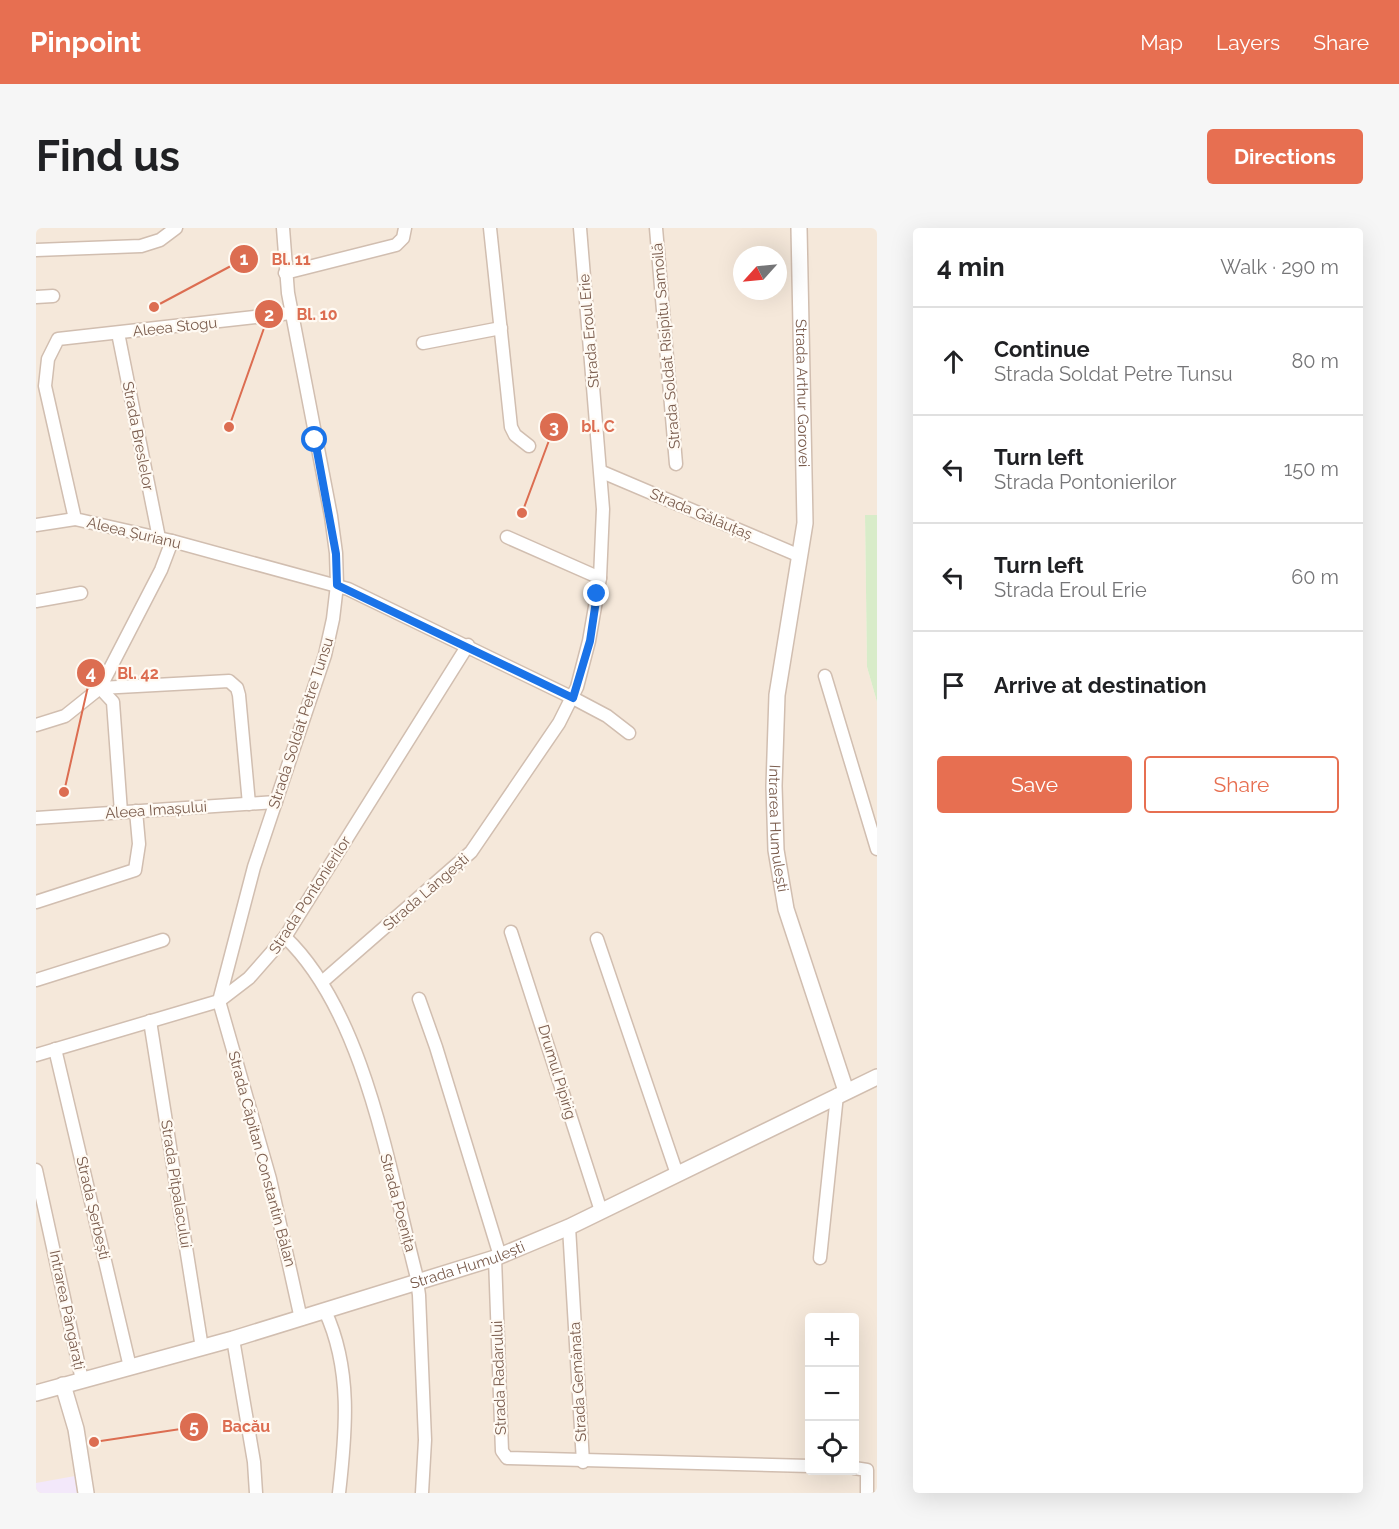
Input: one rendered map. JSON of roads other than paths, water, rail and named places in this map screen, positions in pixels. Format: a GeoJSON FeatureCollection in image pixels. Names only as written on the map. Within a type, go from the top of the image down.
{"type":"FeatureCollection","features":[{"type":"Feature","properties":{"kind":"street"},"geometry":{"type":"LineString","coordinates":[[36,250],[141,246],[160,240],[176,228]]}},
{"type":"Feature","properties":{"kind":"street","name":"Strada Soldat Petre Tunsu"},"geometry":{"type":"LineString","coordinates":[[219,1000],[254,867],[325,655],[337,585],[331,516],[291,313],[285,273],[283,228]]}},
{"type":"Feature","properties":{"kind":"street"},"geometry":{"type":"LineString","coordinates":[[285,273],[387,248],[400,242],[405,228]]}},
{"type":"Feature","properties":{"kind":"street"},"geometry":{"type":"LineString","coordinates":[[490,228],[511,427],[515,435],[530,446]]}},
{"type":"Feature","properties":{"kind":"street","name":"Strada Eroul Erie"},"geometry":{"type":"LineString","coordinates":[[573,698],[590,641],[600,578],[603,537],[602,472],[580,228]]}},
{"type":"Feature","properties":{"kind":"street","name":"Strada Soldat Risipitu Samoilă"},"geometry":{"type":"LineString","coordinates":[[656,228],[676,464]]}},
{"type":"Feature","properties":{"kind":"street","name":"Strada Arthur Gorovei"},"geometry":{"type":"LineString","coordinates":[[799,228],[805,496],[800,556]]}},
{"type":"Feature","properties":{"kind":"street"},"geometry":{"type":"LineString","coordinates":[[36,297],[53,296]]}},
{"type":"Feature","properties":{"kind":"street","name":"Aleea Stogu"},"geometry":{"type":"LineString","coordinates":[[58,339],[291,313]]}},
{"type":"Feature","properties":{"kind":"street"},"geometry":{"type":"LineString","coordinates":[[423,343],[501,328]]}},
{"type":"Feature","properties":{"kind":"street","name":"Strada Breslelor"},"geometry":{"type":"LineString","coordinates":[[118,333],[165,540]]}},
{"type":"Feature","properties":{"kind":"street","name":"Aleea Șurianu"},"geometry":{"type":"LineString","coordinates":[[58,339],[48,359],[45,386],[75,519],[337,585]]}},
{"type":"Feature","properties":{"kind":"street","name":"Strada Gălăuțaș"},"geometry":{"type":"LineString","coordinates":[[602,472],[800,556]]}},
{"type":"Feature","properties":{"kind":"street"},"geometry":{"type":"LineString","coordinates":[[36,525],[75,519]]}},
{"type":"Feature","properties":{"kind":"street"},"geometry":{"type":"LineString","coordinates":[[507,537],[600,578]]}},
{"type":"Feature","properties":{"kind":"street"},"geometry":{"type":"LineString","coordinates":[[36,725],[65,716],[100,688],[161,570],[165,540]]}},
{"type":"Feature","properties":{"kind":"street","name":"Intrarea Humulești"},"geometry":{"type":"LineString","coordinates":[[800,556],[780,668],[774,723],[778,870],[786,909],[841,1093]]}},
{"type":"Feature","properties":{"kind":"street"},"geometry":{"type":"LineString","coordinates":[[337,585],[468,645],[573,698],[607,716],[629,733]]}},
{"type":"Feature","properties":{"kind":"street"},"geometry":{"type":"LineString","coordinates":[[36,601],[81,593]]}},
{"type":"Feature","properties":{"kind":"street","name":"Strada Pontonierilor"},"geometry":{"type":"LineString","coordinates":[[36,1054],[219,1000],[249,978],[285,938],[468,645]]}},
{"type":"Feature","properties":{"kind":"street"},"geometry":{"type":"LineString","coordinates":[[825,676],[877,849]]}},
{"type":"Feature","properties":{"kind":"street"},"geometry":{"type":"LineString","coordinates":[[100,688],[229,681],[237,688],[239,695],[249,804]]}},
{"type":"Feature","properties":{"kind":"street"},"geometry":{"type":"LineString","coordinates":[[100,688],[113,702],[121,812]]}},
{"type":"Feature","properties":{"kind":"street","name":"Strada Lăngești"},"geometry":{"type":"LineString","coordinates":[[322,982],[471,852],[560,723],[573,698]]}},
{"type":"Feature","properties":{"kind":"street","name":"Aleea Imașului"},"geometry":{"type":"LineString","coordinates":[[36,818],[276,802]]}},
{"type":"Feature","properties":{"kind":"street"},"geometry":{"type":"LineString","coordinates":[[36,902],[135,870],[139,844],[136,811]]}},
{"type":"Feature","properties":{"kind":"street","name":"Drumul Pipirig"},"geometry":{"type":"LineString","coordinates":[[511,932],[601,1211]]}},
{"type":"Feature","properties":{"kind":"street","name":"Strada Poenița"},"geometry":{"type":"LineString","coordinates":[[285,938],[322,982],[342,1022],[371,1100],[418,1283],[425,1440],[422,1493]]}},
{"type":"Feature","properties":{"kind":"street"},"geometry":{"type":"LineString","coordinates":[[597,939],[677,1174]]}},
{"type":"Feature","properties":{"kind":"street"},"geometry":{"type":"LineString","coordinates":[[36,980],[163,940]]}},
{"type":"Feature","properties":{"kind":"street"},"geometry":{"type":"LineString","coordinates":[[418,999],[440,1056],[498,1257]]}},
{"type":"Feature","properties":{"kind":"street","name":"Strada Căpitan Constantin Bălan"},"geometry":{"type":"LineString","coordinates":[[219,1000],[270,1179],[302,1319]]}},
{"type":"Feature","properties":{"kind":"street","name":"Strada Pitpalacului"},"geometry":{"type":"LineString","coordinates":[[150,1021],[202,1347]]}},
{"type":"Feature","properties":{"kind":"street","name":"Strada Șerbești"},"geometry":{"type":"LineString","coordinates":[[55,1049],[130,1367]]}},
{"type":"Feature","properties":{"kind":"street","name":"Strada Humulești"},"geometry":{"type":"LineString","coordinates":[[36,1393],[302,1319],[498,1257],[569,1227],[877,1077]]}},
{"type":"Feature","properties":{"kind":"street"},"geometry":{"type":"LineString","coordinates":[[820,1258],[841,1093]]}},
{"type":"Feature","properties":{"kind":"street","name":"Intrarea Pângărați"},"geometry":{"type":"LineString","coordinates":[[36,1170],[82,1380]]}},
{"type":"Feature","properties":{"kind":"street","name":"Strada Gemănata"},"geometry":{"type":"LineString","coordinates":[[569,1227],[583,1462],[805,1466]]}},
{"type":"Feature","properties":{"kind":"street","name":"Strada Radarului"},"geometry":{"type":"LineString","coordinates":[[498,1257],[502,1451],[507,1458],[583,1462]]}},
{"type":"Feature","properties":{"kind":"street"},"geometry":{"type":"LineString","coordinates":[[325,1311],[336,1339],[345,1391],[346,1429],[339,1493]]}},
{"type":"Feature","properties":{"kind":"street"},"geometry":{"type":"LineString","coordinates":[[233,1339],[254,1462],[256,1493]]}},
{"type":"Feature","properties":{"kind":"street"},"geometry":{"type":"LineString","coordinates":[[63,1385],[74,1420],[86,1493]]}},
{"type":"Feature","properties":{"kind":"street"},"geometry":{"type":"LineString","coordinates":[[859,1469],[867,1470],[867,1493]]}},
{"type":"Feature","properties":{"kind":"place","name":"Bl. 11"},"geometry":{"type":"Point","coordinates":[154,307]}},
{"type":"Feature","properties":{"kind":"place","name":"Bl. 10"},"geometry":{"type":"Point","coordinates":[229,427]}},
{"type":"Feature","properties":{"kind":"place","name":"bl. C"},"geometry":{"type":"Point","coordinates":[522,513]}},
{"type":"Feature","properties":{"kind":"place","name":"Bl. 42"},"geometry":{"type":"Point","coordinates":[64,792]}},
{"type":"Feature","properties":{"kind":"place","name":"Bacău"},"geometry":{"type":"Point","coordinates":[94,1442]}}]}
